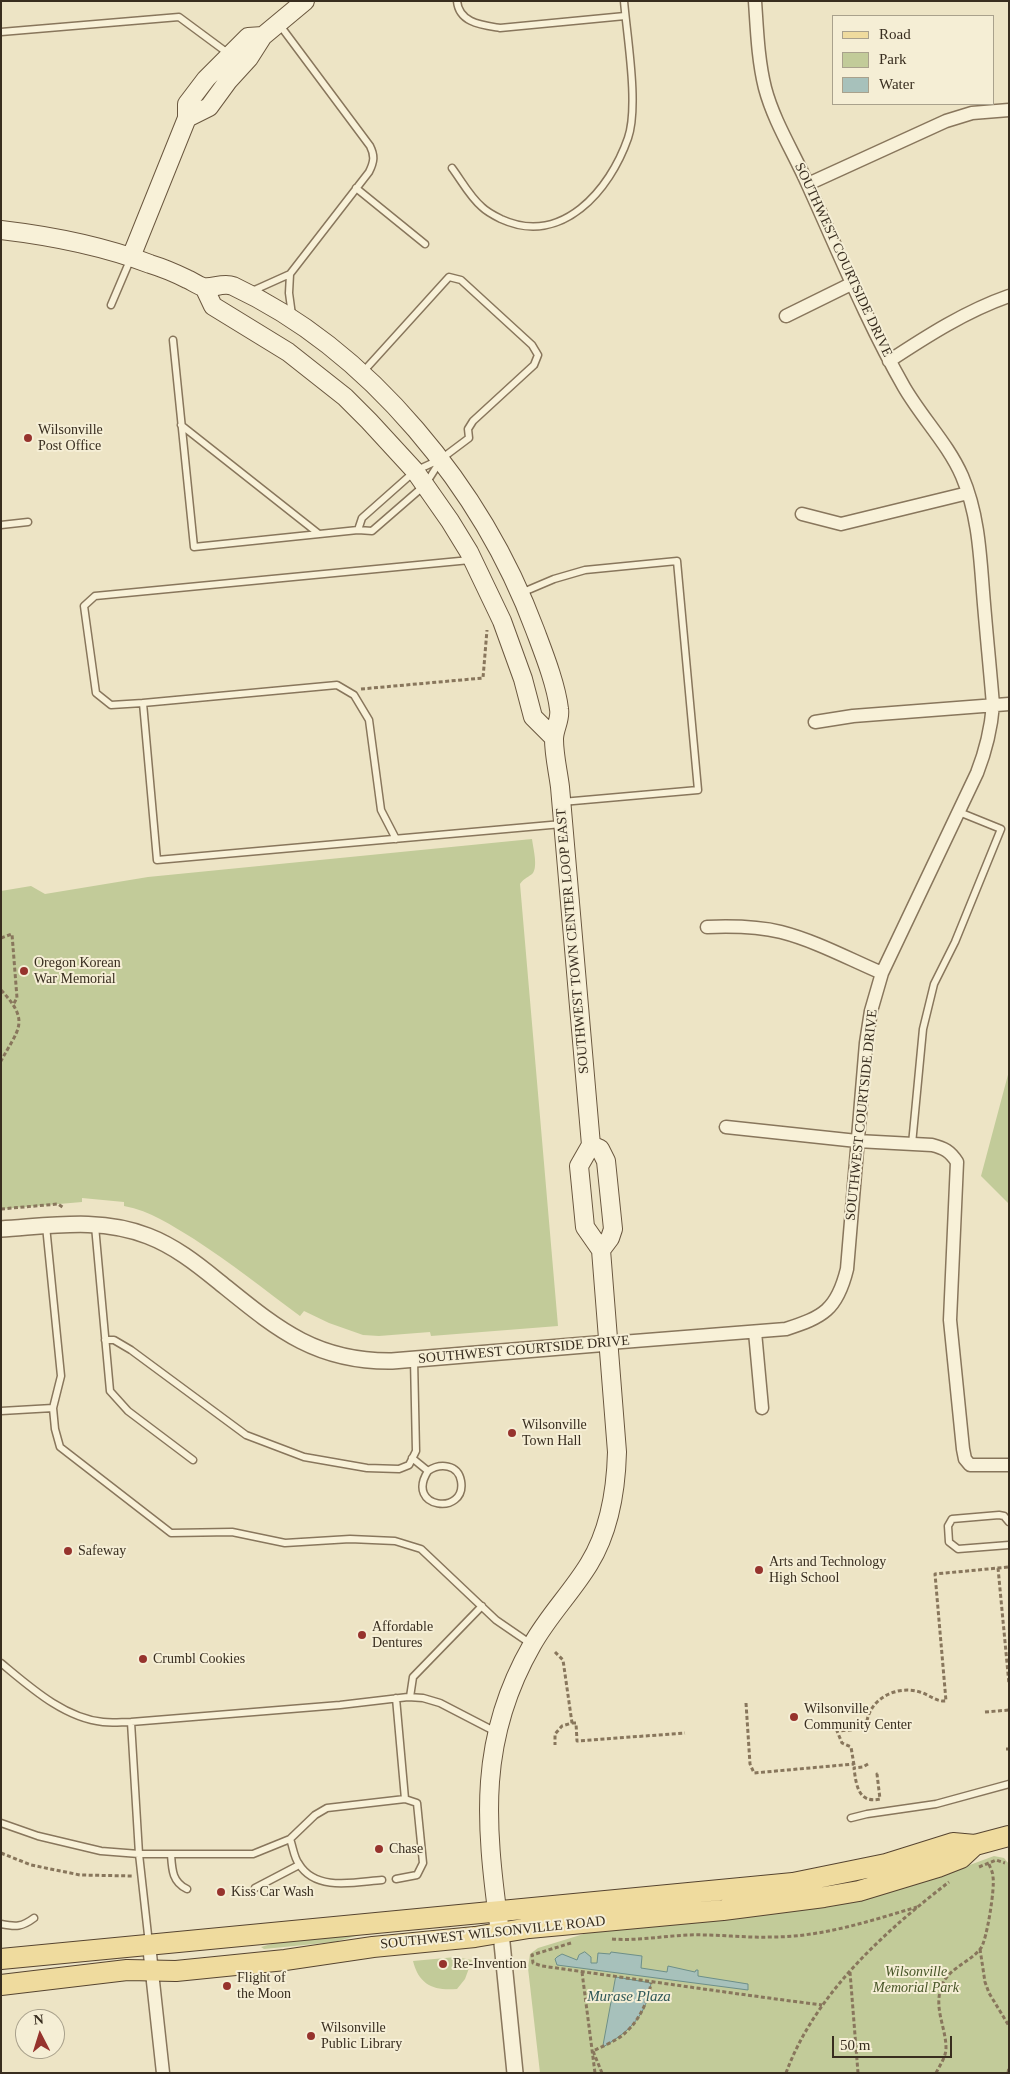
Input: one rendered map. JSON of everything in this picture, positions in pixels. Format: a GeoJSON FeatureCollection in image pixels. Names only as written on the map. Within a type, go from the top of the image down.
{"type":"FeatureCollection","features":[{"type":"Feature","properties":{"kind":"main road"},"geometry":{"type":"LineString","coordinates":[[187,118],[209,107],[228,81],[250,58],[263,36],[305,1]]}},
{"type":"Feature","properties":{"kind":"main road"},"geometry":{"type":"LineString","coordinates":[[131,257],[187,118],[187,104],[206,79],[248,37],[263,36]]}},
{"type":"Feature","properties":{"kind":"main road","name":"SOUTHWEST TOWN CENTER LOOP EAST"},"geometry":{"type":"LineString","coordinates":[[1,230],[62,239],[131,257],[204,287],[230,285],[293,322],[321,341],[361,374],[404,417],[441,459],[491,534],[521,593],[542,646],[560,712],[554,738],[591,1145]]}},
{"type":"Feature","properties":{"kind":"main road"},"geometry":{"type":"LineString","coordinates":[[204,287],[213,306],[288,352],[345,397],[370,420],[420,478],[450,521],[472,560],[502,621],[523,679],[533,717],[554,738]]}},
{"type":"Feature","properties":{"kind":"main road"},"geometry":{"type":"LineString","coordinates":[[501,1933],[491,1862],[488,1816],[492,1758],[497,1733],[512,1687],[532,1645],[588,1566],[605,1532],[611,1511],[616,1480],[617,1452],[601,1250],[585,1226],[579,1166],[591,1145],[602,1152],[608,1174],[613,1229],[610,1238],[601,1250]]}},
{"type":"Feature","properties":{"kind":"main road","name":"SOUTHWEST WILSONVILLE ROAD"},"geometry":{"type":"LineString","coordinates":[[1,1959],[792,1883],[886,1864],[953,1843],[975,1845],[1009,1836]]}},
{"type":"Feature","properties":{"kind":"main road","name":"SOUTHWEST WILSONVILLE ROAD"},"geometry":{"type":"LineString","coordinates":[[1,1985],[127,1970],[176,1971],[284,1960],[373,1947],[475,1937],[529,1928],[779,1903],[859,1891],[920,1874],[961,1858],[975,1845]]}},
{"type":"Feature","properties":{"kind":"street","name":"SOUTHWEST COURTSIDE DRIVE"},"geometry":{"type":"LineString","coordinates":[[1,1229],[95,1224],[132,1230],[166,1244],[186,1256],[283,1331],[314,1348],[357,1360],[414,1359],[786,1329],[813,1320],[825,1312],[835,1301],[842,1287],[846,1269],[866,1043],[872,1010],[882,973],[987,749],[993,705],[980,551],[974,513],[968,493],[955,461],[913,402],[890,361],[851,284],[808,184],[774,114],[760,62],[755,1]]}},
{"type":"Feature","properties":{"kind":"street"},"geometry":{"type":"LineString","coordinates":[[808,184],[946,122],[972,113],[1009,110]]}},
{"type":"Feature","properties":{"kind":"street"},"geometry":{"type":"LineString","coordinates":[[786,316],[851,284]]}},
{"type":"Feature","properties":{"kind":"street"},"geometry":{"type":"LineString","coordinates":[[890,361],[935,331],[972,311],[1009,296]]}},
{"type":"Feature","properties":{"kind":"street"},"geometry":{"type":"LineString","coordinates":[[802,514],[841,524],[968,493]]}},
{"type":"Feature","properties":{"kind":"street"},"geometry":{"type":"LineString","coordinates":[[815,722],[853,716],[1009,704]]}},
{"type":"Feature","properties":{"kind":"street"},"geometry":{"type":"LineString","coordinates":[[707,927],[740,926],[780,932],[811,942],[882,973]]}},
{"type":"Feature","properties":{"kind":"street"},"geometry":{"type":"LineString","coordinates":[[726,1127],[857,1141],[912,1144],[943,1148],[951,1154],[956,1162],[950,1320],[965,1459],[970,1465],[1009,1465]]}},
{"type":"Feature","properties":{"kind":"street"},"geometry":{"type":"LineString","coordinates":[[755,1332],[762,1408]]}},
{"type":"Feature","properties":{"kind":"street"},"geometry":{"type":"LineString","coordinates":[[501,1933],[515,2073]]}},
{"type":"Feature","properties":{"kind":"street"},"geometry":{"type":"LineString","coordinates":[[149,1945],[163,2073]]}},
{"type":"Feature","properties":{"kind":"lane"},"geometry":{"type":"LineString","coordinates":[[457,1],[458,7],[465,19],[481,25],[500,28],[625,16]]}},
{"type":"Feature","properties":{"kind":"lane"},"geometry":{"type":"LineString","coordinates":[[452,168],[481,207],[515,225],[538,227],[553,224],[587,204],[612,170],[628,137],[632,104],[624,1]]}},
{"type":"Feature","properties":{"kind":"lane"},"geometry":{"type":"LineString","coordinates":[[1,32],[179,18],[229,54]]}},
{"type":"Feature","properties":{"kind":"lane"},"geometry":{"type":"LineString","coordinates":[[247,294],[290,274],[374,163],[373,154],[279,23]]}},
{"type":"Feature","properties":{"kind":"lane"},"geometry":{"type":"LineString","coordinates":[[356,188],[425,244]]}},
{"type":"Feature","properties":{"kind":"lane"},"geometry":{"type":"LineString","coordinates":[[112,304],[131,257]]}},
{"type":"Feature","properties":{"kind":"lane"},"geometry":{"type":"LineString","coordinates":[[290,274],[289,292],[293,322]]}},
{"type":"Feature","properties":{"kind":"lane"},"geometry":{"type":"LineString","coordinates":[[173,340],[194,547],[358,530],[372,531],[420,478],[469,438],[468,428],[473,421],[534,365],[538,354],[532,345],[461,280],[449,277],[361,374]]}},
{"type":"Feature","properties":{"kind":"lane"},"geometry":{"type":"LineString","coordinates":[[182,425],[319,534]]}},
{"type":"Feature","properties":{"kind":"lane"},"geometry":{"type":"LineString","coordinates":[[358,530],[362,518],[420,478],[441,459]]}},
{"type":"Feature","properties":{"kind":"lane"},"geometry":{"type":"LineString","coordinates":[[1,525],[28,522]]}},
{"type":"Feature","properties":{"kind":"lane"},"geometry":{"type":"LineString","coordinates":[[396,839],[381,810],[369,720],[354,695],[337,685],[111,706],[96,693],[84,606],[95,596],[472,560]]}},
{"type":"Feature","properties":{"kind":"lane"},"geometry":{"type":"LineString","coordinates":[[521,593],[585,570],[677,561],[698,790],[561,802]]}},
{"type":"Feature","properties":{"kind":"lane"},"geometry":{"type":"LineString","coordinates":[[143,703],[157,860],[563,824]]}},
{"type":"Feature","properties":{"kind":"lane"},"geometry":{"type":"LineString","coordinates":[[912,1144],[923,1029],[934,984],[955,942],[1002,830],[959,812]]}},
{"type":"Feature","properties":{"kind":"lane"},"geometry":{"type":"LineString","coordinates":[[95,1224],[110,1391],[128,1411],[193,1460]]}},
{"type":"Feature","properties":{"kind":"lane"},"geometry":{"type":"LineString","coordinates":[[46,1226],[61,1376],[53,1408],[55,1429],[60,1447],[171,1533],[232,1532],[285,1543],[350,1539],[395,1541],[421,1549],[496,1620],[532,1645]]}},
{"type":"Feature","properties":{"kind":"lane"},"geometry":{"type":"LineString","coordinates":[[105,1340],[114,1340],[131,1350],[246,1435],[304,1457],[367,1468],[399,1469],[408,1465],[416,1451],[414,1359]]}},
{"type":"Feature","properties":{"kind":"lane"},"geometry":{"type":"LineString","coordinates":[[1,1411],[53,1408]]}},
{"type":"Feature","properties":{"kind":"lane"},"geometry":{"type":"LineString","coordinates":[[412,1458],[428,1471]]}},
{"type":"Feature","properties":{"kind":"lane"},"geometry":{"type":"LineString","coordinates":[[446,1465],[454,1469],[460,1477],[462,1486],[459,1495],[452,1502],[443,1505],[434,1503],[426,1497],[422,1489],[423,1479],[428,1471],[436,1466],[446,1465]]}},
{"type":"Feature","properties":{"kind":"lane"},"geometry":{"type":"LineString","coordinates":[[1009,1522],[1004,1516],[999,1515],[952,1519],[948,1526],[949,1542],[958,1549],[1009,1545]]}},
{"type":"Feature","properties":{"kind":"lane"},"geometry":{"type":"LineString","coordinates":[[410,1697],[413,1677],[482,1606]]}},
{"type":"Feature","properties":{"kind":"lane"},"geometry":{"type":"LineString","coordinates":[[1,1663],[52,1702],[77,1715],[103,1722],[130,1722],[410,1697],[423,1698],[440,1703],[497,1733]]}},
{"type":"Feature","properties":{"kind":"lane"},"geometry":{"type":"LineString","coordinates":[[396,1698],[405,1799]]}},
{"type":"Feature","properties":{"kind":"lane"},"geometry":{"type":"LineString","coordinates":[[130,1722],[139,1854],[149,1945]]}},
{"type":"Feature","properties":{"kind":"lane"},"geometry":{"type":"LineString","coordinates":[[851,1818],[936,1804],[1009,1784]]}},
{"type":"Feature","properties":{"kind":"lane"},"geometry":{"type":"LineString","coordinates":[[1,1823],[38,1836],[100,1851],[139,1854],[253,1854],[290,1839],[315,1815],[327,1808],[405,1799],[417,1803],[423,1863],[417,1875],[396,1879]]}},
{"type":"Feature","properties":{"kind":"lane"},"geometry":{"type":"LineString","coordinates":[[290,1839],[299,1864],[316,1878],[337,1884],[382,1880]]}},
{"type":"Feature","properties":{"kind":"lane"},"geometry":{"type":"LineString","coordinates":[[171,1854],[173,1876],[176,1882],[187,1889]]}},
{"type":"Feature","properties":{"kind":"lane"},"geometry":{"type":"LineString","coordinates":[[254,1888],[299,1864]]}},
{"type":"Feature","properties":{"kind":"lane"},"geometry":{"type":"LineString","coordinates":[[1,1924],[15,1927],[24,1925],[34,1918]]}},
{"type":"Feature","properties":{"kind":"path"},"geometry":{"type":"LineString","coordinates":[[346,690],[483,678],[487,627]]}},
{"type":"Feature","properties":{"kind":"path"},"geometry":{"type":"LineString","coordinates":[[1,938],[12,934],[17,998],[13,1005]]}},
{"type":"Feature","properties":{"kind":"path"},"geometry":{"type":"LineString","coordinates":[[1,990],[18,1015],[18,1029],[14,1042],[1,1061]]}},
{"type":"Feature","properties":{"kind":"path"},"geometry":{"type":"LineString","coordinates":[[1,1209],[58,1204],[63,1208],[70,1208]]}},
{"type":"Feature","properties":{"kind":"path"},"geometry":{"type":"LineString","coordinates":[[867,1721],[871,1710],[878,1701],[894,1691],[919,1691],[935,1699],[946,1701],[935,1574],[1009,1567]]}},
{"type":"Feature","properties":{"kind":"path"},"geometry":{"type":"LineString","coordinates":[[998,1568],[1009,1684]]}},
{"type":"Feature","properties":{"kind":"path"},"geometry":{"type":"LineString","coordinates":[[555,1652],[562,1660],[572,1723]]}},
{"type":"Feature","properties":{"kind":"path"},"geometry":{"type":"LineString","coordinates":[[746,1703],[750,1764],[754,1773],[863,1767],[868,1764]]}},
{"type":"Feature","properties":{"kind":"path"},"geometry":{"type":"LineString","coordinates":[[984,1712],[1009,1710]]}},
{"type":"Feature","properties":{"kind":"path"},"geometry":{"type":"LineString","coordinates":[[555,1745],[555,1734],[562,1726],[572,1723],[576,1723],[577,1741],[686,1733]]}},
{"type":"Feature","properties":{"kind":"path"},"geometry":{"type":"LineString","coordinates":[[862,1729],[838,1731],[840,1742],[851,1747],[858,1792],[872,1801],[880,1799],[877,1774],[880,1774]]}},
{"type":"Feature","properties":{"kind":"path"},"geometry":{"type":"LineString","coordinates":[[1,1853],[31,1865],[80,1875],[141,1876]]}},
{"type":"Feature","properties":{"kind":"path"},"geometry":{"type":"LineString","coordinates":[[973,1869],[996,1860],[1005,1863]]}},
{"type":"Feature","properties":{"kind":"path"},"geometry":{"type":"LineString","coordinates":[[936,2073],[944,2058],[946,2049],[940,2018],[941,1986],[952,1971],[980,1949],[988,1933],[994,1879],[988,1862]]}},
{"type":"Feature","properties":{"kind":"path"},"geometry":{"type":"LineString","coordinates":[[786,2073],[800,2040],[822,2005],[850,1971],[918,1907],[951,1881]]}},
{"type":"Feature","properties":{"kind":"path"},"geometry":{"type":"LineString","coordinates":[[606,1939],[637,1940],[703,1935],[773,1937],[813,1934],[849,1927],[918,1907]]}},
{"type":"Feature","properties":{"kind":"path"},"geometry":{"type":"LineString","coordinates":[[574,1942],[532,1955],[533,1962],[542,1966],[651,1983],[822,2005]]}},
{"type":"Feature","properties":{"kind":"path"},"geometry":{"type":"LineString","coordinates":[[980,1949],[987,1988],[1009,2026]]}},
{"type":"Feature","properties":{"kind":"path"},"geometry":{"type":"LineString","coordinates":[[850,1971],[858,2073]]}},
{"type":"Feature","properties":{"kind":"path"},"geometry":{"type":"LineString","coordinates":[[582,1972],[595,2073]]}},
{"type":"Feature","properties":{"kind":"path"},"geometry":{"type":"LineString","coordinates":[[593,2051],[624,2035],[639,2017],[649,1996],[651,1983]]}},
{"type":"Feature","properties":{"kind":"path"},"geometry":{"type":"LineString","coordinates":[[593,2051],[602,2073]]}},
{"type":"Feature","properties":{"kind":"path"},"geometry":{"type":"LineString","coordinates":[[1008,2073],[1009,2066]]}},
{"type":"Feature","properties":{"kind":"green space"},"geometry":{"type":"Polygon","coordinates":[[[532,839],[535,861],[534,870],[520,884],[558,1326],[431,1336],[430,1332],[379,1336],[363,1335],[329,1323],[304,1311],[300,1316],[194,1239],[152,1215],[124,1206],[124,1202],[82,1198],[82,1202],[1,1209],[1,891],[31,886],[45,894],[148,877],[532,839]]]}},
{"type":"Feature","properties":{"kind":"green space"},"geometry":{"type":"Polygon","coordinates":[[[1009,1071],[1009,1204],[981,1176],[1009,1071]]]}},
{"type":"Feature","properties":{"kind":"green space","name":"Wilsonville Memorial Park"},"geometry":{"type":"Polygon","coordinates":[[[994,1856],[1004,1858],[1009,1864],[1009,2073],[540,2073],[528,1968],[530,1954],[538,1948],[600,1929],[940,1876],[994,1856]]]}},
{"type":"Feature","properties":{"kind":"green space"},"geometry":{"type":"Polygon","coordinates":[[[375,1931],[334,1942],[264,1949],[261,1947],[303,1935],[375,1931]]]}},
{"type":"Feature","properties":{"kind":"green space"},"geometry":{"type":"Polygon","coordinates":[[[456,1957],[472,1960],[465,1979],[457,1989],[441,1989],[429,1985],[419,1976],[413,1961],[456,1957]]]}},
{"type":"Feature","properties":{"kind":"water"},"geometry":{"type":"Polygon","coordinates":[[[585,1952],[591,1957],[591,1963],[597,1963],[598,1953],[610,1954],[611,1952],[642,1956],[641,1968],[667,1972],[668,1966],[695,1972],[698,1970],[698,1976],[748,1984],[748,1990],[557,1965],[555,1959],[562,1954],[577,1960],[579,1955],[585,1952]]]}},
{"type":"Feature","properties":{"kind":"water","name":"Murase Plaza"},"geometry":{"type":"Polygon","coordinates":[[[616,1977],[651,1983],[649,1994],[646,2004],[636,2021],[621,2035],[603,2047],[616,1977]]]}},
{"type":"Feature","properties":{"kind":"place","name":"Wilsonville Post Office"},"geometry":{"type":"Point","coordinates":[28,438]}},
{"type":"Feature","properties":{"kind":"place","name":"Oregon Korean War Memorial"},"geometry":{"type":"Point","coordinates":[24,971]}},
{"type":"Feature","properties":{"kind":"place","name":"Wilsonville Town Hall"},"geometry":{"type":"Point","coordinates":[512,1433]}},
{"type":"Feature","properties":{"kind":"place","name":"Safeway"},"geometry":{"type":"Point","coordinates":[68,1551]}},
{"type":"Feature","properties":{"kind":"place","name":"Arts and Technology High School"},"geometry":{"type":"Point","coordinates":[759,1570]}},
{"type":"Feature","properties":{"kind":"place","name":"Affordable Dentures"},"geometry":{"type":"Point","coordinates":[362,1635]}},
{"type":"Feature","properties":{"kind":"place","name":"Crumbl Cookies"},"geometry":{"type":"Point","coordinates":[143,1659]}},
{"type":"Feature","properties":{"kind":"place","name":"Wilsonville Community Center"},"geometry":{"type":"Point","coordinates":[794,1717]}},
{"type":"Feature","properties":{"kind":"place","name":"Chase"},"geometry":{"type":"Point","coordinates":[379,1849]}},
{"type":"Feature","properties":{"kind":"place","name":"Kiss Car Wash"},"geometry":{"type":"Point","coordinates":[221,1892]}},
{"type":"Feature","properties":{"kind":"place","name":"Re-Invention"},"geometry":{"type":"Point","coordinates":[443,1964]}},
{"type":"Feature","properties":{"kind":"place","name":"Flight of the Moon"},"geometry":{"type":"Point","coordinates":[227,1986]}},
{"type":"Feature","properties":{"kind":"place","name":"Wilsonville Public Library"},"geometry":{"type":"Point","coordinates":[311,2036]}}]}
